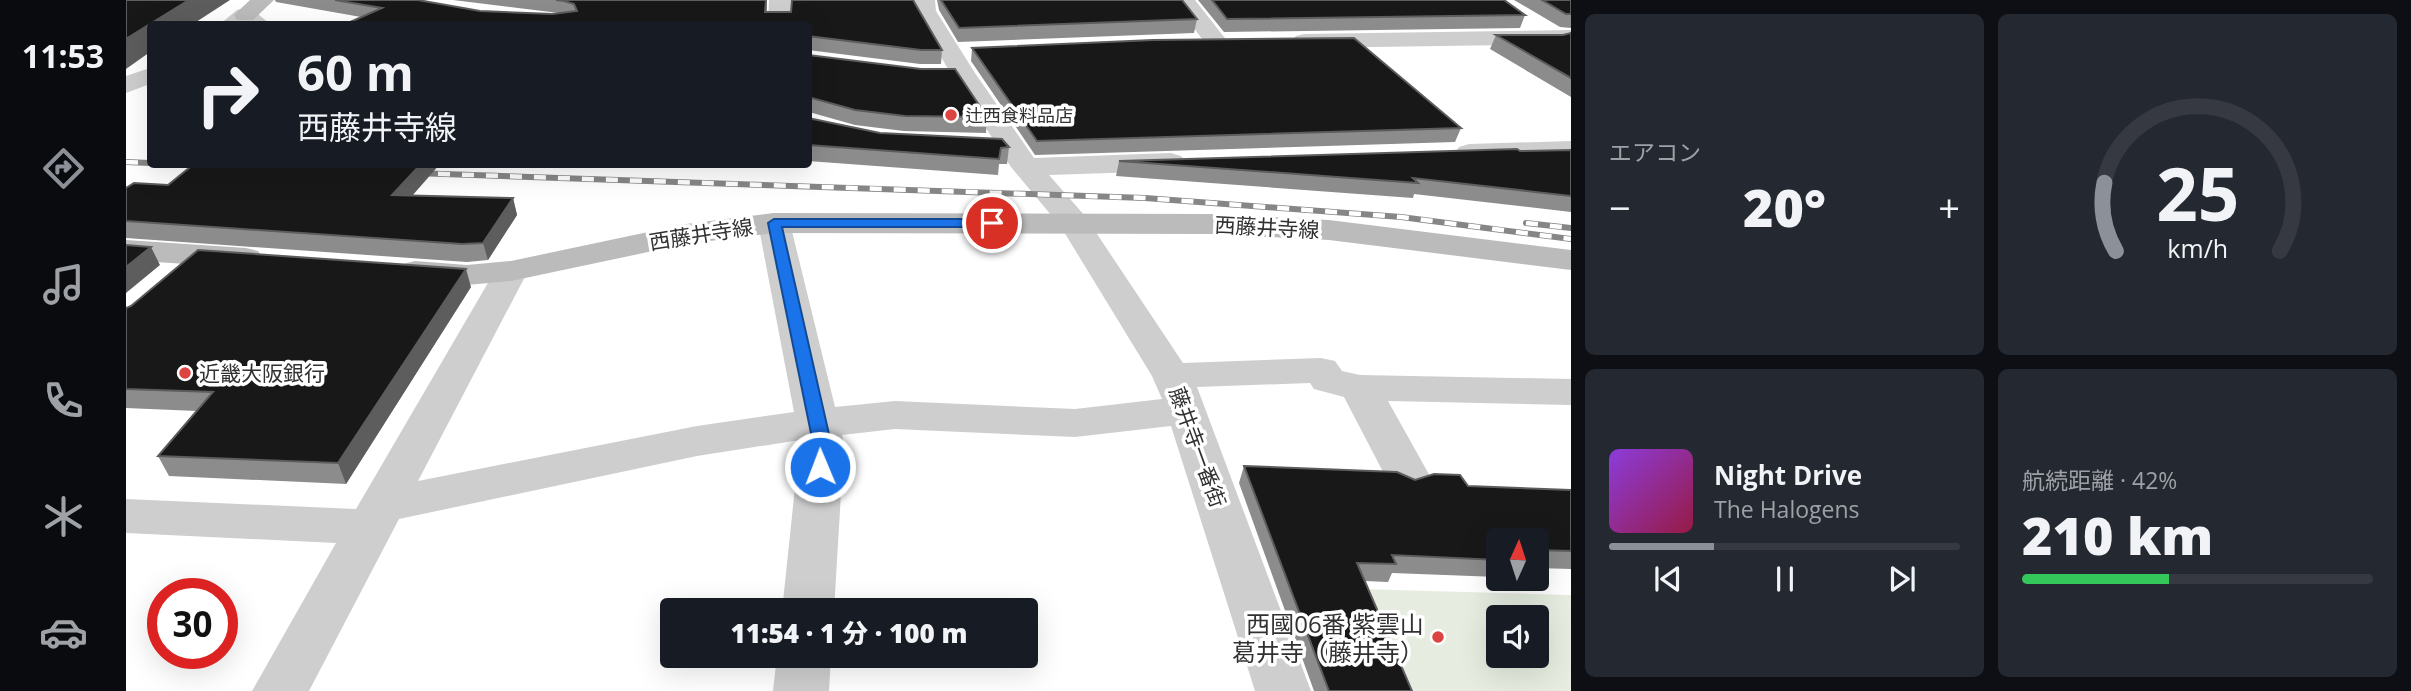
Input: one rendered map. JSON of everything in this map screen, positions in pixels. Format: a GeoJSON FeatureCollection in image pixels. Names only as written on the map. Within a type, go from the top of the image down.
{"type":"FeatureCollection","features":[{"type":"Feature","properties":{"kind":"main road"},"geometry":{"type":"LineString","coordinates":[[245,21],[263,0]]}},
{"type":"Feature","properties":{"kind":"main road","name":"西藤井寺線"},"geometry":{"type":"LineString","coordinates":[[391,269],[467,275],[511,271],[686,233],[774,223],[1210,224],[1329,230],[1571,260]]}},
{"type":"Feature","properties":{"kind":"main road"},"geometry":{"type":"LineString","coordinates":[[126,250],[280,261]]}},
{"type":"Feature","properties":{"kind":"street"},"geometry":{"type":"LineString","coordinates":[[779,0],[779,21]]}},
{"type":"Feature","properties":{"kind":"street","name":"藤井寺一番街"},"geometry":{"type":"LineString","coordinates":[[924,0],[925,11],[1011,155],[1074,223],[1180,393],[1283,691]]}},
{"type":"Feature","properties":{"kind":"street"},"geometry":{"type":"LineString","coordinates":[[1184,0],[1216,42]]}},
{"type":"Feature","properties":{"kind":"street"},"geometry":{"type":"LineString","coordinates":[[1525,19],[1566,41]]}},
{"type":"Feature","properties":{"kind":"street"},"geometry":{"type":"LineString","coordinates":[[1284,41],[1566,41]]}},
{"type":"Feature","properties":{"kind":"street"},"geometry":{"type":"LineString","coordinates":[[1190,42],[1243,42]]}},
{"type":"Feature","properties":{"kind":"street"},"geometry":{"type":"LineString","coordinates":[[931,74],[978,50]]}},
{"type":"Feature","properties":{"kind":"street"},"geometry":{"type":"LineString","coordinates":[[126,85],[147,77]]}},
{"type":"Feature","properties":{"kind":"street"},"geometry":{"type":"LineString","coordinates":[[1445,154],[1571,150]]}},
{"type":"Feature","properties":{"kind":"street"},"geometry":{"type":"LineString","coordinates":[[1011,155],[1194,162]]}},
{"type":"Feature","properties":{"kind":"street"},"geometry":{"type":"LineString","coordinates":[[774,223],[822,443],[809,598]]}},
{"type":"Feature","properties":{"kind":"street"},"geometry":{"type":"LineString","coordinates":[[164,282],[197,255]]}},
{"type":"Feature","properties":{"kind":"street"},"geometry":{"type":"LineString","coordinates":[[280,691],[511,271]]}},
{"type":"Feature","properties":{"kind":"street"},"geometry":{"type":"LineString","coordinates":[[126,516],[377,516],[697,441],[895,415],[1075,423],[1180,393],[1321,370],[1328,380],[1360,388],[1571,391]]}},
{"type":"Feature","properties":{"kind":"street"},"geometry":{"type":"LineString","coordinates":[[1360,388],[1408,478]]}},
{"type":"Feature","properties":{"kind":"street"},"geometry":{"type":"LineString","coordinates":[[802,691],[803,668]]}},
{"type":"Feature","properties":{"kind":"shaded area","name":"西國06番 紫雲山 葛井寺（藤井寺）"},"geometry":{"type":"Polygon","coordinates":[[[1361,589],[1571,595],[1571,691],[1409,691],[1361,589]]]}},
{"type":"Feature","properties":{"kind":"building"},"geometry":{"type":"Polygon","coordinates":[[[126,0],[189,0],[155,21],[147,21],[147,26],[126,39],[126,0]]]}},
{"type":"Feature","properties":{"kind":"building"},"geometry":{"type":"Polygon","coordinates":[[[335,0],[418,0],[480,11],[552,14],[577,11],[574,4],[556,0],[766,0],[765,12],[791,12],[792,0],[913,0],[942,50],[921,50],[812,36],[812,21],[353,21],[382,8],[335,0]]]}},
{"type":"Feature","properties":{"kind":"building"},"geometry":{"type":"Polygon","coordinates":[[[941,0],[1182,0],[1197,19],[959,28],[941,0]]]}},
{"type":"Feature","properties":{"kind":"building"},"geometry":{"type":"Polygon","coordinates":[[[1212,0],[1504,0],[1525,15],[1227,19],[1212,0]]]}},
{"type":"Feature","properties":{"kind":"building"},"geometry":{"type":"Polygon","coordinates":[[[1542,0],[1571,0],[1571,14],[1566,14],[1542,0]]]}},
{"type":"Feature","properties":{"kind":"building"},"geometry":{"type":"Polygon","coordinates":[[[1571,33],[1571,78],[1496,35],[1563,35],[1571,33]]]}},
{"type":"Feature","properties":{"kind":"building"},"geometry":{"type":"Polygon","coordinates":[[[1354,38],[1461,128],[1037,141],[972,48],[1153,40],[1354,38]]]}},
{"type":"Feature","properties":{"kind":"building"},"geometry":{"type":"Polygon","coordinates":[[[812,55],[921,69],[955,69],[987,117],[905,116],[855,110],[812,98],[812,55]]]}},
{"type":"Feature","properties":{"kind":"building"},"geometry":{"type":"Polygon","coordinates":[[[812,119],[880,133],[1002,139],[1009,147],[1001,148],[999,159],[812,145],[812,119]]]}},
{"type":"Feature","properties":{"kind":"building"},"geometry":{"type":"Polygon","coordinates":[[[1517,149],[1571,150],[1571,196],[1413,178],[1418,183],[1119,161],[1517,149]]]}},
{"type":"Feature","properties":{"kind":"building"},"geometry":{"type":"Polygon","coordinates":[[[189,168],[417,168],[392,195],[513,198],[483,243],[462,244],[126,221],[126,188],[134,183],[168,185],[189,168]]]}},
{"type":"Feature","properties":{"kind":"building"},"geometry":{"type":"Polygon","coordinates":[[[126,245],[151,247],[126,267],[126,245]]]}},
{"type":"Feature","properties":{"kind":"building"},"geometry":{"type":"Polygon","coordinates":[[[198,250],[466,269],[338,463],[158,456],[213,392],[126,389],[126,308],[198,250]]]}},
{"type":"Feature","properties":{"kind":"building"},"geometry":{"type":"Polygon","coordinates":[[[1244,466],[1397,472],[1415,480],[1434,474],[1460,475],[1468,486],[1571,490],[1571,551],[1549,550],[1549,528],[1486,528],[1486,559],[1392,555],[1396,564],[1357,563],[1412,691],[1329,691],[1244,466]]]}},
{"type":"Feature","properties":{"kind":"railway"},"geometry":{"type":"LineString","coordinates":[[126,162],[147,163]]}},
{"type":"Feature","properties":{"kind":"railway"},"geometry":{"type":"LineString","coordinates":[[414,173],[1145,198],[1401,217],[1571,239]]}},
{"type":"Feature","properties":{"kind":"railway"},"geometry":{"type":"LineString","coordinates":[[1526,223],[1571,228]]}},
{"type":"Feature","properties":{"kind":"place","name":"辻西食料品店"},"geometry":{"type":"Point","coordinates":[951,115]}},
{"type":"Feature","properties":{"kind":"place","name":"近畿大阪銀行"},"geometry":{"type":"Point","coordinates":[185,373]}},
{"type":"Feature","properties":{"kind":"place","name":"西國06番 紫雲山 葛井寺（藤井寺）"},"geometry":{"type":"Point","coordinates":[1438,637]}},
{"type":"Feature","properties":{"kind":"route"},"geometry":{"type":"LineString","coordinates":[[820,467],[822,443],[774,223],[992,223]]}}]}
